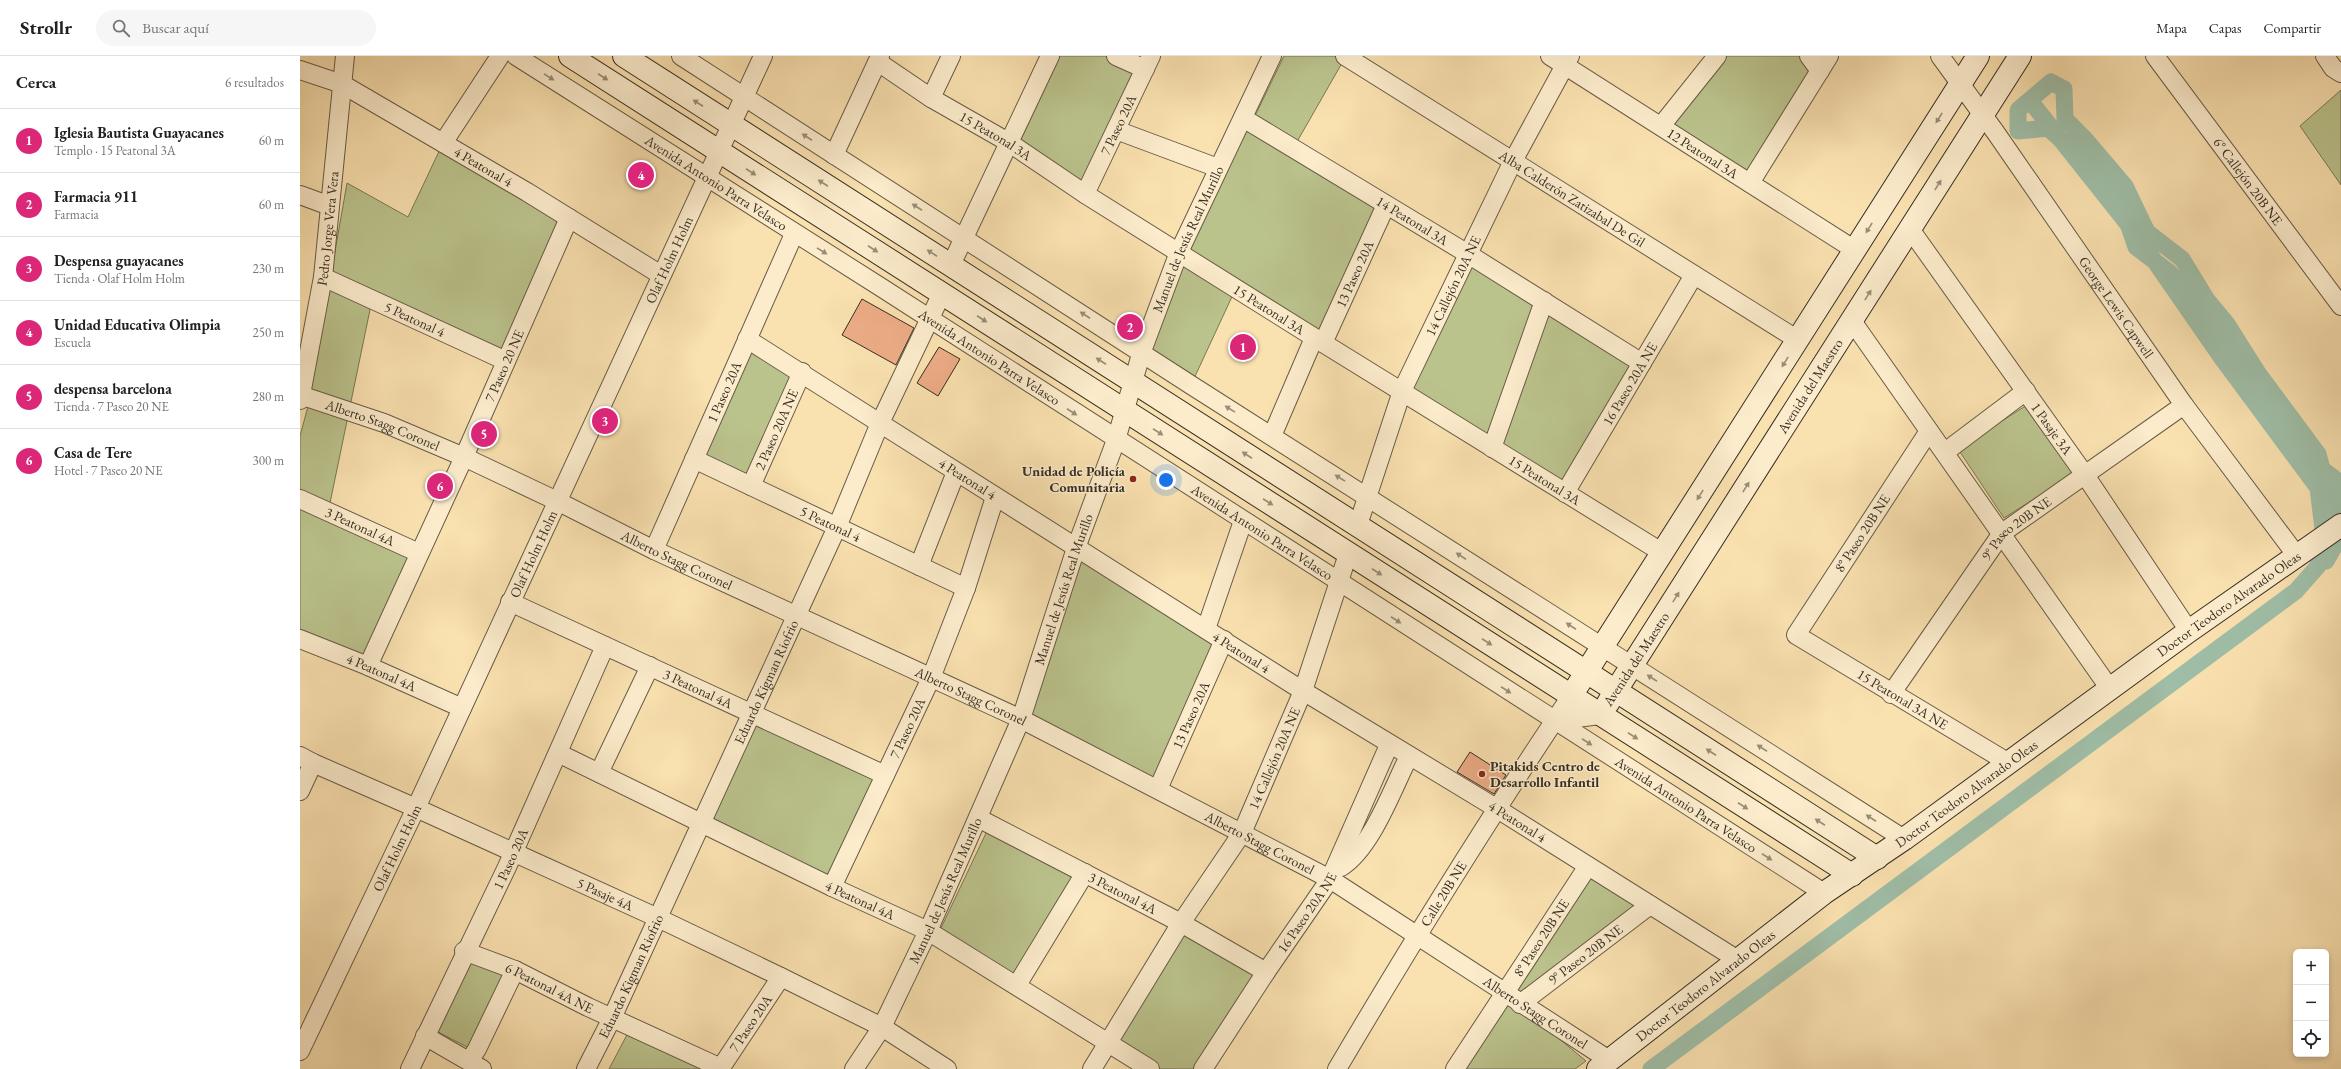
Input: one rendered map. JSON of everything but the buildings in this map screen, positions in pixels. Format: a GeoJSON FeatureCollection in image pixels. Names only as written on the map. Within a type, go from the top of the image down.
{"type":"FeatureCollection","features":[{"type":"Feature","properties":{"kind":"street","name":"Pedro Jorge Vera Vera"},"geometry":{"type":"LineString","coordinates":[[300,397],[323,277],[345,56]]}},
{"type":"Feature","properties":{"kind":"street"},"geometry":{"type":"LineString","coordinates":[[443,143],[500,56]]}},
{"type":"Feature","properties":{"kind":"street","name":"Avenida Antonio Parra Velasco"},"geometry":{"type":"LineString","coordinates":[[516,56],[794,234],[879,286],[929,320],[1824,893]]}},
{"type":"Feature","properties":{"kind":"street","name":"Avenida Antonio Parra Velasco"},"geometry":{"type":"LineString","coordinates":[[570,56],[1852,875]]}},
{"type":"Feature","properties":{"kind":"street"},"geometry":{"type":"LineString","coordinates":[[624,56],[1877,858]]}},
{"type":"Feature","properties":{"kind":"street"},"geometry":{"type":"LineString","coordinates":[[681,56],[1272,436],[1604,646],[1904,839]]}},
{"type":"Feature","properties":{"kind":"street","name":"Olaf Holm Holm"},"geometry":{"type":"LineString","coordinates":[[300,1051],[416,808],[763,56]]}},
{"type":"Feature","properties":{"kind":"street"},"geometry":{"type":"LineString","coordinates":[[931,98],[950,56]]}},
{"type":"Feature","properties":{"kind":"street"},"geometry":{"type":"LineString","coordinates":[[951,265],[1050,56]]}},
{"type":"Feature","properties":{"kind":"street"},"geometry":{"type":"LineString","coordinates":[[1116,56],[1148,62]]}},
{"type":"Feature","properties":{"kind":"street","name":"Manuel de Jesús Real Murillo"},"geometry":{"type":"LineString","coordinates":[[854,1069],[882,1027],[928,931],[1021,719],[1076,548],[1116,440],[1142,352],[1179,252],[1272,56]]}},
{"type":"Feature","properties":{"kind":"street","name":"Alba Calderón Zatizabal De Gil"},"geometry":{"type":"LineString","coordinates":[[1345,56],[1798,340]]}},
{"type":"Feature","properties":{"kind":"street"},"geometry":{"type":"LineString","coordinates":[[1661,126],[1717,56]]}},
{"type":"Feature","properties":{"kind":"street"},"geometry":{"type":"LineString","coordinates":[[1750,183],[1825,64],[1809,56]]}},
{"type":"Feature","properties":{"kind":"street","name":"George Lewis Capwell"},"geometry":{"type":"LineString","coordinates":[[1940,56],[2184,405],[2306,550]]}},
{"type":"Feature","properties":{"kind":"street"},"geometry":{"type":"LineString","coordinates":[[1571,696],[1663,554],[1978,56]]}},
{"type":"Feature","properties":{"kind":"street","name":"Avenida del Maestro"},"geometry":{"type":"LineString","coordinates":[[1600,714],[2020,56]]}},
{"type":"Feature","properties":{"kind":"street","name":"6° Callejón 20B NE"},"geometry":{"type":"LineString","coordinates":[[2155,56],[2341,306]]}},
{"type":"Feature","properties":{"kind":"street"},"geometry":{"type":"LineString","coordinates":[[2325,56],[2333,68],[2341,73]]}},
{"type":"Feature","properties":{"kind":"street"},"geometry":{"type":"LineString","coordinates":[[834,155],[879,59]]}},
{"type":"Feature","properties":{"kind":"street","name":"15 Peatonal 3A"},"geometry":{"type":"LineString","coordinates":[[879,59],[931,98],[1008,142],[1085,194],[1663,554]]}},
{"type":"Feature","properties":{"kind":"street","name":"14 Callejón 20A NE"},"geometry":{"type":"LineString","coordinates":[[1358,526],[1402,391],[1562,59]]}},
{"type":"Feature","properties":{"kind":"street","name":"12 Peatonal 3A"},"geometry":{"type":"LineString","coordinates":[[1562,59],[1661,126],[1855,250]]}},
{"type":"Feature","properties":{"kind":"street","name":"7 Paseo 20A"},"geometry":{"type":"LineString","coordinates":[[1085,194],[1148,62]]}},
{"type":"Feature","properties":{"kind":"street","name":"4 Peatonal 4"},"geometry":{"type":"LineString","coordinates":[[300,70],[342,84],[569,218],[661,275]]}},
{"type":"Feature","properties":{"kind":"street","name":"14 Peatonal 3A"},"geometry":{"type":"LineString","coordinates":[[1243,118],[1468,254],[1642,363]]}},
{"type":"Feature","properties":{"kind":"street"},"geometry":{"type":"LineString","coordinates":[[1116,130],[1218,168]]}},
{"type":"Feature","properties":{"kind":"street"},"geometry":{"type":"LineString","coordinates":[[300,195],[330,206]]}},
{"type":"Feature","properties":{"kind":"street","name":"13 Paseo 20A"},"geometry":{"type":"LineString","coordinates":[[1272,436],[1318,340],[1386,205]]}},
{"type":"Feature","properties":{"kind":"street","name":"7 Paseo 20 NE"},"geometry":{"type":"LineString","coordinates":[[368,666],[464,457],[569,218]]}},
{"type":"Feature","properties":{"kind":"street","name":"1 Pasaje 3A"},"geometry":{"type":"LineString","coordinates":[[1910,229],[2085,475],[2189,631]]}},
{"type":"Feature","properties":{"kind":"street","name":"1 Paseo 20A"},"geometry":{"type":"LineString","coordinates":[[654,550],[794,234]]}},
{"type":"Feature","properties":{"kind":"street","name":"16 Paseo 20A NE"},"geometry":{"type":"LineString","coordinates":[[1565,493],[1694,275]]}},
{"type":"Feature","properties":{"kind":"street","name":"5 Peatonal 4"},"geometry":{"type":"LineString","coordinates":[[323,277],[506,361]]}},
{"type":"Feature","properties":{"kind":"street","name":"Eduardo Kigman Riofrio"},"geometry":{"type":"LineString","coordinates":[[586,1069],[612,1018],[658,918],[837,526],[880,423],[942,293]]}},
{"type":"Feature","properties":{"kind":"street"},"geometry":{"type":"LineString","coordinates":[[1492,448],[1544,301]]}},
{"type":"Feature","properties":{"kind":"street"},"geometry":{"type":"LineString","coordinates":[[1852,321],[2002,533],[2110,690]]}},
{"type":"Feature","properties":{"kind":"street","name":"4 Peatonal 4"},"geometry":{"type":"LineString","coordinates":[[747,339],[802,372],[995,497],[1389,745],[1496,808],[1738,960]]}},
{"type":"Feature","properties":{"kind":"street","name":"2 Paseo 20A NE"},"geometry":{"type":"LineString","coordinates":[[751,486],[802,372]]}},
{"type":"Feature","properties":{"kind":"street"},"geometry":{"type":"LineString","coordinates":[[1945,452],[2026,391]]}},
{"type":"Feature","properties":{"kind":"street","name":"Alberto Stagg Coronel"},"geometry":{"type":"LineString","coordinates":[[300,397],[384,423],[464,457],[557,501],[654,550],[1021,719],[1242,833],[1333,875],[1417,934],[1504,992],[1603,1065]]}},
{"type":"Feature","properties":{"kind":"street","name":"9° Paseo 20B NE"},"geometry":{"type":"LineString","coordinates":[[1891,694],[2002,533],[2184,405]]}},
{"type":"Feature","properties":{"kind":"street","name":"8° Paseo 20B NE"},"geometry":{"type":"LineString","coordinates":[[1796,635],[1929,431]]}},
{"type":"Feature","properties":{"kind":"street","name":"5 Peatonal 4"},"geometry":{"type":"LineString","coordinates":[[694,459],[966,588]]}},
{"type":"Feature","properties":{"kind":"street"},"geometry":{"type":"LineString","coordinates":[[920,566],[956,472]]}},
{"type":"Feature","properties":{"kind":"street","name":"7 Paseo 20A"},"geometry":{"type":"LineString","coordinates":[[832,887],[931,678],[966,588],[995,497]]}},
{"type":"Feature","properties":{"kind":"street","name":"3 Peatonal 4A"},"geometry":{"type":"LineString","coordinates":[[300,499],[419,553]]}},
{"type":"Feature","properties":{"kind":"street"},"geometry":{"type":"LineString","coordinates":[[1206,629],[1243,521]]}},
{"type":"Feature","properties":{"kind":"street","name":"Doctor Teodoro Alvarado Oleas"},"geometry":{"type":"LineString","coordinates":[[1603,1065],[1824,893],[1904,839],[2189,631],[2341,525]]}},
{"type":"Feature","properties":{"kind":"street","name":"14 Callejón 20A NE"},"geometry":{"type":"LineString","coordinates":[[1092,1069],[1181,923],[1242,833],[1303,691],[1348,554]]}},
{"type":"Feature","properties":{"kind":"street","name":"3 Peatonal 4A"},"geometry":{"type":"LineString","coordinates":[[510,602],[752,712],[885,775]]}},
{"type":"Feature","properties":{"kind":"street","name":"15 Peatonal 3A NE"},"geometry":{"type":"LineString","coordinates":[[1796,635],[1891,694],[2009,763]]}},
{"type":"Feature","properties":{"kind":"street","name":"4 Peatonal 4A"},"geometry":{"type":"LineString","coordinates":[[300,639],[368,666],[462,708]]}},
{"type":"Feature","properties":{"kind":"street","name":"13 Paseo 20A"},"geometry":{"type":"LineString","coordinates":[[1158,789],[1224,640]]}},
{"type":"Feature","properties":{"kind":"street","name":"1 Paseo 20A"},"geometry":{"type":"LineString","coordinates":[[410,1069],[464,951],[513,852],[605,646]]}},
{"type":"Feature","properties":{"kind":"street"},"geometry":{"type":"LineString","coordinates":[[599,773],[650,666]]}},
{"type":"Feature","properties":{"kind":"street","name":"Calle 20B NE"},"geometry":{"type":"LineString","coordinates":[[1337,1069],[1417,934],[1496,808],[1571,696]]}},
{"type":"Feature","properties":{"kind":"street"},"geometry":{"type":"LineString","coordinates":[[1554,721],[1600,714]]}},
{"type":"Feature","properties":{"kind":"street","name":"16 Paseo 20A NE"},"geometry":{"type":"LineString","coordinates":[[1203,1069],[1266,972],[1333,875],[1389,745]]}},
{"type":"Feature","properties":{"kind":"street","name":"4 Peatonal 4A"},"geometry":{"type":"LineString","coordinates":[[558,753],[832,887],[928,931],[1150,1069]]}},
{"type":"Feature","properties":{"kind":"street"},"geometry":{"type":"LineString","coordinates":[[1333,875],[1346,864],[1372,833],[1409,756]]}},
{"type":"Feature","properties":{"kind":"street"},"geometry":{"type":"LineString","coordinates":[[300,791],[307,760]]}},
{"type":"Feature","properties":{"kind":"street","name":"5 Pasaje 4A"},"geometry":{"type":"LineString","coordinates":[[307,760],[658,918],[782,977],[882,1027],[947,1069]]}},
{"type":"Feature","properties":{"kind":"street","name":"3 Peatonal 4A"},"geometry":{"type":"LineString","coordinates":[[978,818],[1181,923],[1266,972]]}},
{"type":"Feature","properties":{"kind":"street","name":"8° Paseo 20B NE"},"geometry":{"type":"LineString","coordinates":[[1454,1069],[1588,866]]}},
{"type":"Feature","properties":{"kind":"street"},"geometry":{"type":"LineString","coordinates":[[1017,986],[1086,873]]}},
{"type":"Feature","properties":{"kind":"street","name":"9° Paseo 20B NE"},"geometry":{"type":"LineString","coordinates":[[1520,1004],[1650,905]]}},
{"type":"Feature","properties":{"kind":"street","name":"6 Peatonal 4A NE"},"geometry":{"type":"LineString","coordinates":[[464,951],[515,970],[612,1018],[720,1068]]}},
{"type":"Feature","properties":{"kind":"street"},"geometry":{"type":"LineString","coordinates":[[425,1036],[476,1064],[477,1049],[515,970]]}},
{"type":"Feature","properties":{"kind":"street","name":"7 Paseo 20A"},"geometry":{"type":"LineString","coordinates":[[720,1068],[782,977]]}},
{"type":"Feature","properties":{"kind":"green space"},"geometry":{"type":"Polygon","coordinates":[[[1050,56],[1116,56],[1145,69],[1085,194],[1008,142],[1050,56]]]}},
{"type":"Feature","properties":{"kind":"green space"},"geometry":{"type":"Polygon","coordinates":[[[1284,56],[1346,56],[1294,147],[1386,205],[1324,342],[1236,288],[1191,385],[1142,351],[1179,252],[1252,122],[1284,56]]]}},
{"type":"Feature","properties":{"kind":"green space"},"geometry":{"type":"Polygon","coordinates":[[[1717,56],[1809,56],[1820,71],[1750,183],[1661,126],[1717,56]]]}},
{"type":"Feature","properties":{"kind":"green space"},"geometry":{"type":"Polygon","coordinates":[[[2341,90],[2341,185],[2300,126],[2341,90]]]}},
{"type":"Feature","properties":{"kind":"green space"},"geometry":{"type":"Polygon","coordinates":[[[443,143],[560,219],[503,352],[331,274],[347,183],[408,217],[443,143]]]}},
{"type":"Feature","properties":{"kind":"green space"},"geometry":{"type":"Polygon","coordinates":[[[1467,256],[1641,364],[1565,493],[1403,392],[1467,256]]]}},
{"type":"Feature","properties":{"kind":"green space"},"geometry":{"type":"Polygon","coordinates":[[[323,277],[372,300],[330,503],[300,495],[300,436],[310,399],[323,277]]]}},
{"type":"Feature","properties":{"kind":"green space"},"geometry":{"type":"Polygon","coordinates":[[[747,339],[802,372],[751,486],[694,459],[747,339]]]}},
{"type":"Feature","properties":{"kind":"green space"},"geometry":{"type":"Polygon","coordinates":[[[2027,405],[2075,473],[2004,518],[1958,449],[2027,405]]]}},
{"type":"Feature","properties":{"kind":"green space"},"geometry":{"type":"Polygon","coordinates":[[[300,498],[419,553],[368,666],[303,640],[300,650],[300,498]]]}},
{"type":"Feature","properties":{"kind":"green space"},"geometry":{"type":"Polygon","coordinates":[[[1076,548],[1224,640],[1158,789],[1021,719],[1076,548]]]}},
{"type":"Feature","properties":{"kind":"green space"},"geometry":{"type":"Polygon","coordinates":[[[752,712],[885,775],[832,887],[701,823],[752,712]]]}},
{"type":"Feature","properties":{"kind":"green space"},"geometry":{"type":"Polygon","coordinates":[[[987,831],[1081,878],[1024,981],[941,928],[987,831]]]}},
{"type":"Feature","properties":{"kind":"green space"},"geometry":{"type":"Polygon","coordinates":[[[1588,866],[1650,905],[1520,1003],[1509,997],[1586,1061],[1575,1069],[1455,1069],[1588,866]]]}},
{"type":"Feature","properties":{"kind":"green space"},"geometry":{"type":"Polygon","coordinates":[[[1181,923],[1266,972],[1203,1069],[1150,1069],[1108,1043],[1181,923]]]}},
{"type":"Feature","properties":{"kind":"green space"},"geometry":{"type":"Polygon","coordinates":[[[465,952],[513,973],[475,1051],[436,1031],[465,952]]]}},
{"type":"Feature","properties":{"kind":"green space"},"geometry":{"type":"Polygon","coordinates":[[[631,1027],[718,1069],[609,1069],[631,1027]]]}},
{"type":"Feature","properties":{"kind":"waterway"},"geometry":{"type":"LineString","coordinates":[[2051,82],[2064,89],[2065,119],[2085,139],[2125,186],[2147,232],[2182,259],[2207,300],[2227,324],[2258,373],[2318,454],[2322,469],[2334,478],[2339,538],[2326,561],[2331,537],[2323,484],[2306,457],[2226,353],[2202,311],[2169,272],[2136,247],[2122,206],[2089,164],[2048,128],[2018,131],[2018,110],[2051,82]]}},
{"type":"Feature","properties":{"kind":"waterway"},"geometry":{"type":"LineString","coordinates":[[1651,1069],[2296,591],[2318,566],[2323,529],[2318,488],[2221,357],[2138,237],[2035,107]]}},
{"type":"Feature","properties":{"kind":"place","name":"Unidad Educativa Olimpia"},"geometry":{"type":"Point","coordinates":[641,175]}},
{"type":"Feature","properties":{"kind":"place","name":"Farmacia 911"},"geometry":{"type":"Point","coordinates":[1130,327]}},
{"type":"Feature","properties":{"kind":"place","name":"Iglesia Bautista Guayacanes"},"geometry":{"type":"Point","coordinates":[1243,347]}},
{"type":"Feature","properties":{"kind":"place","name":"Despensa guayacanes"},"geometry":{"type":"Point","coordinates":[605,421]}},
{"type":"Feature","properties":{"kind":"place","name":"despensa barcelona"},"geometry":{"type":"Point","coordinates":[484,434]}},
{"type":"Feature","properties":{"kind":"place","name":"Unidad de Policía Comunitaria"},"geometry":{"type":"Point","coordinates":[1133,479]}},
{"type":"Feature","properties":{"kind":"place","name":"Casa de Tere"},"geometry":{"type":"Point","coordinates":[440,486]}},
{"type":"Feature","properties":{"kind":"place","name":"Pitakids Centro de Desarrollo Infantil"},"geometry":{"type":"Point","coordinates":[1482,774]}}]}
